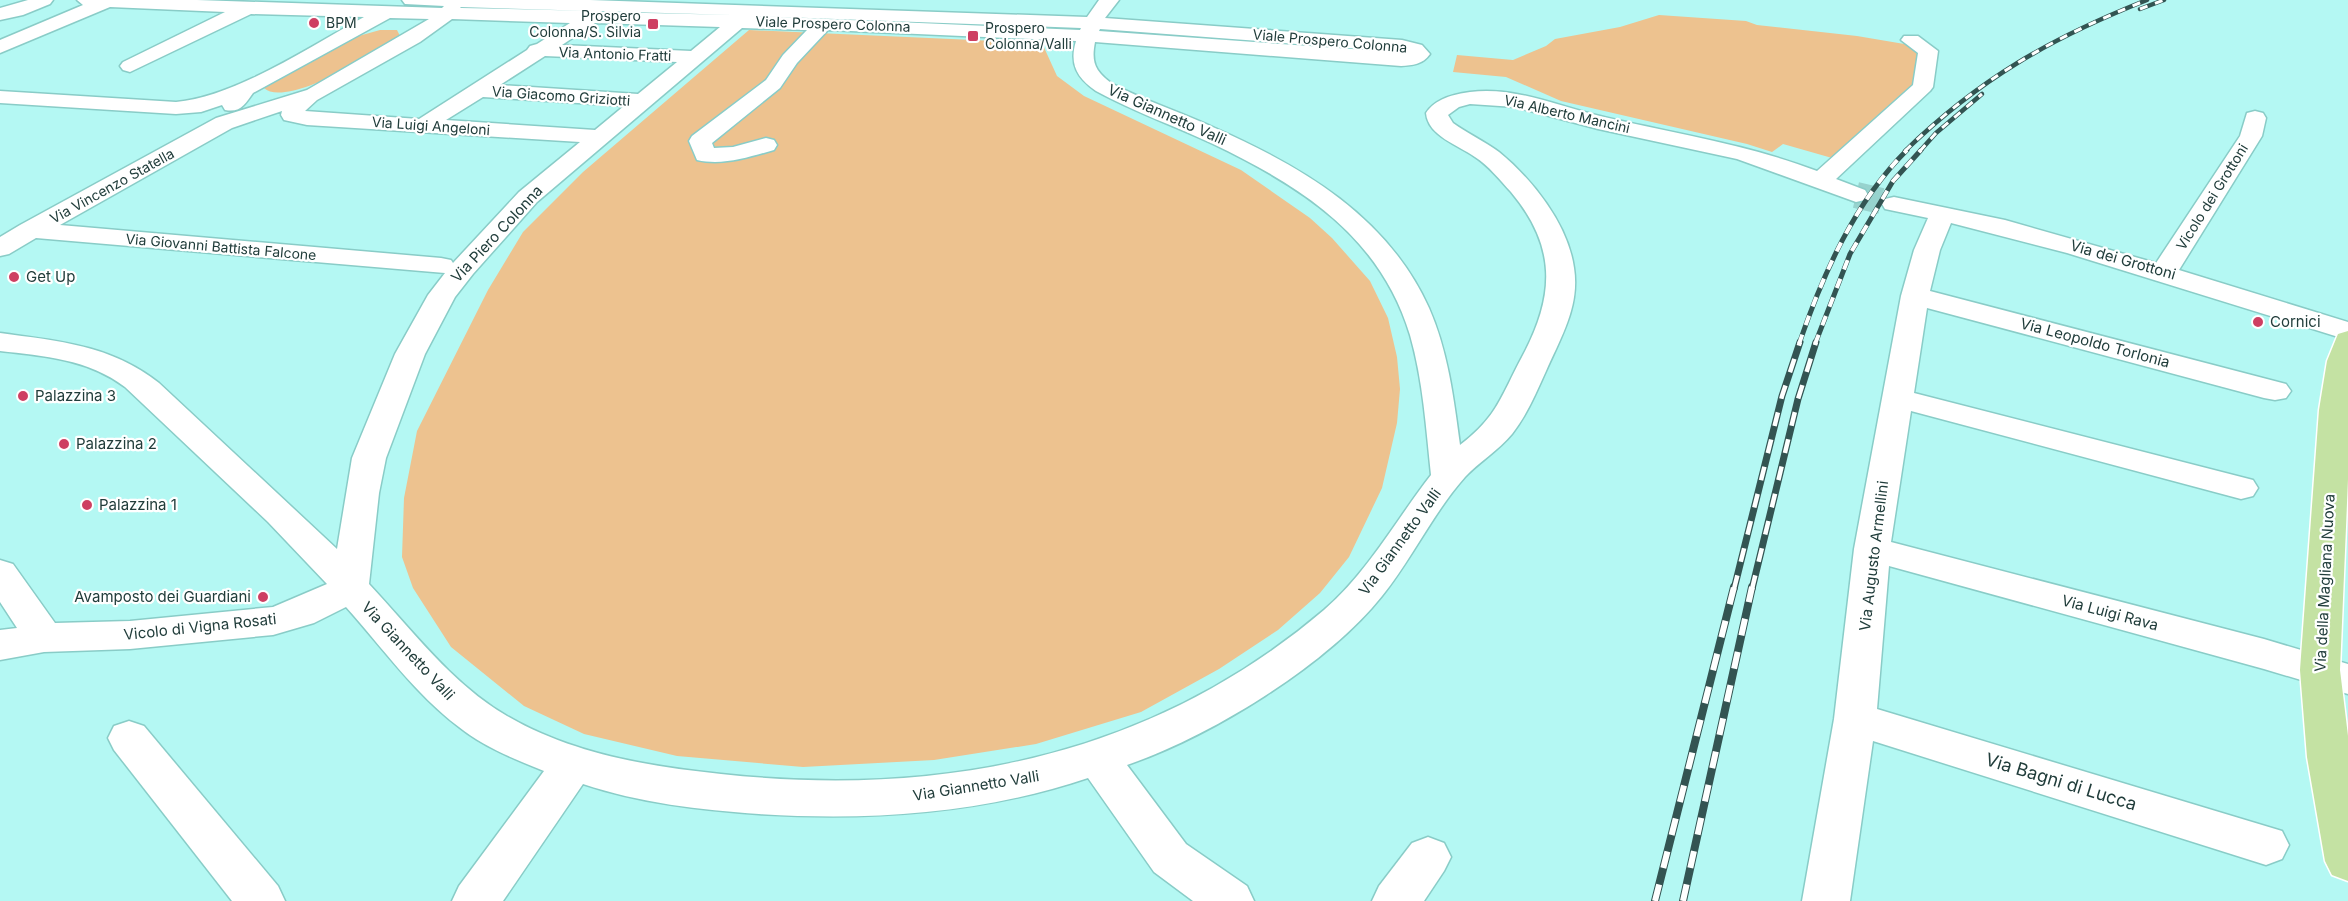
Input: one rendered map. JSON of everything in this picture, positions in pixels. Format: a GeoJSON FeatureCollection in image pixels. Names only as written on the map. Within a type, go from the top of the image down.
{"type":"FeatureCollection","features":[{"type":"Feature","properties":{"kind":"main road","name":"Via della Magliana Nuova"},"geometry":{"type":"LineString","coordinates":[[2348,340],[2342,361],[2335,410],[2334,674],[2329,757],[2348,861]]}},
{"type":"Feature","properties":{"kind":"street"},"geometry":{"type":"LineString","coordinates":[[0,14],[16,11],[44,0]]}},
{"type":"Feature","properties":{"kind":"street"},"geometry":{"type":"LineString","coordinates":[[411,0],[445,4]]}},
{"type":"Feature","properties":{"kind":"street"},"geometry":{"type":"LineString","coordinates":[[0,96],[176,108],[201,106],[246,89],[387,12],[419,0]]}},
{"type":"Feature","properties":{"kind":"street"},"geometry":{"type":"LineString","coordinates":[[1090,29],[1103,5],[1110,0]]}},
{"type":"Feature","properties":{"kind":"street"},"geometry":{"type":"LineString","coordinates":[[0,47],[84,6],[108,1]]}},
{"type":"Feature","properties":{"kind":"street","name":"Viale Prospero Colonna"},"geometry":{"type":"LineString","coordinates":[[108,1],[387,12],[445,4],[534,1],[614,11],[752,10],[823,24],[1090,29],[1401,60],[1414,59],[1420,54],[1415,49],[1402,46],[752,10],[633,6],[614,11],[592,17],[445,4]]}},
{"type":"Feature","properties":{"kind":"street"},"geometry":{"type":"LineString","coordinates":[[246,89],[246,94],[261,98],[314,94],[413,38],[445,4]]}},
{"type":"Feature","properties":{"kind":"street"},"geometry":{"type":"LineString","coordinates":[[84,6],[226,18]]}},
{"type":"Feature","properties":{"kind":"street"},"geometry":{"type":"LineString","coordinates":[[130,66],[248,8]]}},
{"type":"Feature","properties":{"kind":"street","name":"Via Piero Colonna"},"geometry":{"type":"LineString","coordinates":[[350,589],[362,493],[369,458],[392,393],[428,319],[463,268],[516,210],[752,10]]}},
{"type":"Feature","properties":{"kind":"street"},"geometry":{"type":"LineString","coordinates":[[424,125],[592,17]]}},
{"type":"Feature","properties":{"kind":"street"},"geometry":{"type":"LineString","coordinates":[[766,145],[734,154],[705,155],[700,141],[773,84],[790,59],[823,24]]}},
{"type":"Feature","properties":{"kind":"street"},"geometry":{"type":"LineString","coordinates":[[351,31],[385,25],[406,25],[415,30],[413,38]]}},
{"type":"Feature","properties":{"kind":"street","name":"Via Giannetto Valli"},"geometry":{"type":"LineString","coordinates":[[0,342],[75,353],[112,365],[124,372],[148,390],[307,542],[457,704],[509,738],[573,765],[663,787],[766,797],[891,799],[964,791],[1029,780],[1099,760],[1152,737],[1228,699],[1257,682],[1315,639],[1363,596],[1392,558],[1448,475],[1437,384],[1427,339],[1407,289],[1386,258],[1337,209],[1293,177],[1226,141],[1096,81],[1086,72],[1082,63],[1082,53],[1090,29]]}},
{"type":"Feature","properties":{"kind":"street"},"geometry":{"type":"LineString","coordinates":[[1856,195],[1820,181],[1923,87],[1928,51],[1911,40]]}},
{"type":"Feature","properties":{"kind":"street","name":"Via Antonio Fratti"},"geometry":{"type":"LineString","coordinates":[[537,51],[694,57]]}},
{"type":"Feature","properties":{"kind":"street"},"geometry":{"type":"LineString","coordinates":[[224,123],[238,98],[246,89]]}},
{"type":"Feature","properties":{"kind":"street","name":"Via Giacomo Griziotti"},"geometry":{"type":"LineString","coordinates":[[479,90],[642,101]]}},
{"type":"Feature","properties":{"kind":"street","name":"Via Vincenzo Statella"},"geometry":{"type":"LineString","coordinates":[[0,248],[224,123],[314,94]]}},
{"type":"Feature","properties":{"kind":"street","name":"Via Luigi Angeloni"},"geometry":{"type":"LineString","coordinates":[[314,94],[299,105],[292,115],[306,118],[601,137]]}},
{"type":"Feature","properties":{"kind":"street","name":"Via Alberto Mancini"},"geometry":{"type":"LineString","coordinates":[[1448,475],[1495,433],[1512,409],[1552,328],[1559,305],[1562,282],[1558,249],[1548,226],[1495,161],[1438,122],[1437,113],[1443,107],[1474,99],[1513,99],[1600,122],[1731,150],[1820,181]]}},
{"type":"Feature","properties":{"kind":"street","name":"Vicolo dei Grottoni"},"geometry":{"type":"LineString","coordinates":[[2164,272],[2251,136],[2255,118]]}},
{"type":"Feature","properties":{"kind":"street","name":"Via dei Grottoni"},"geometry":{"type":"LineString","coordinates":[[1894,204],[2015,230],[2164,272],[2348,331]]}},
{"type":"Feature","properties":{"kind":"street","name":"Via Augusto Armellini"},"geometry":{"type":"LineString","coordinates":[[1826,901],[1855,719],[1872,549],[1915,296],[1927,250],[1941,215]]}},
{"type":"Feature","properties":{"kind":"street","name":"Via Giovanni Battista Falcone"},"geometry":{"type":"LineString","coordinates":[[0,228],[441,266]]}},
{"type":"Feature","properties":{"kind":"street","name":"Via Leopoldo Torlonia"},"geometry":{"type":"LineString","coordinates":[[1915,296],[2275,391]]}},
{"type":"Feature","properties":{"kind":"street"},"geometry":{"type":"LineString","coordinates":[[1898,398],[2241,488]]}},
{"type":"Feature","properties":{"kind":"street","name":"Via Luigi Rava"},"geometry":{"type":"LineString","coordinates":[[1872,549],[2334,674]]}},
{"type":"Feature","properties":{"kind":"street"},"geometry":{"type":"LineString","coordinates":[[0,573],[44,639]]}},
{"type":"Feature","properties":{"kind":"street","name":"Vicolo di Vigna Rosati"},"geometry":{"type":"LineString","coordinates":[[0,645],[44,639],[130,635],[273,621],[312,609],[350,589]]}},
{"type":"Feature","properties":{"kind":"street","name":"Via Bagni di Lucca"},"geometry":{"type":"LineString","coordinates":[[1855,719],[2266,845]]}},
{"type":"Feature","properties":{"kind":"street"},"geometry":{"type":"LineString","coordinates":[[129,738],[261,901]]}},
{"type":"Feature","properties":{"kind":"street"},"geometry":{"type":"LineString","coordinates":[[1099,760],[1170,858],[1230,901]]}},
{"type":"Feature","properties":{"kind":"street"},"geometry":{"type":"LineString","coordinates":[[476,901],[573,765]]}},
{"type":"Feature","properties":{"kind":"street"},"geometry":{"type":"LineString","coordinates":[[1396,901],[1428,857]]}},
{"type":"Feature","properties":{"kind":"shaded area"},"geometry":{"type":"Polygon","coordinates":[[[1659,15],[1746,21],[1757,25],[1857,36],[1922,47],[1918,85],[1832,158],[1783,144],[1772,152],[1747,144],[1561,101],[1506,77],[1453,72],[1457,55],[1513,60],[1546,46],[1555,39],[1620,27],[1659,15]]]}},
{"type":"Feature","properties":{"kind":"shaded area"},"geometry":{"type":"Polygon","coordinates":[[[380,30],[397,30],[400,36],[374,54],[311,85],[291,91],[275,92],[264,88],[355,37],[380,30]]]}},
{"type":"Feature","properties":{"kind":"shaded area"},"geometry":{"type":"Polygon","coordinates":[[[749,30],[1042,43],[1057,76],[1084,96],[1241,170],[1310,218],[1332,238],[1370,281],[1388,318],[1397,357],[1400,389],[1397,423],[1382,488],[1349,557],[1320,593],[1278,630],[1219,669],[1141,712],[1036,744],[934,760],[803,767],[677,756],[584,734],[524,706],[451,647],[413,588],[402,557],[404,498],[417,431],[488,290],[523,232],[583,172],[749,30]]]}},
{"type":"Feature","properties":{"kind":"tunnel"},"geometry":{"type":"LineString","coordinates":[[1856,195],[1894,204]]}},
{"type":"Feature","properties":{"kind":"railway"},"geometry":{"type":"LineString","coordinates":[[1905,151],[1961,102],[2018,63],[2079,29],[2147,0]]}},
{"type":"Feature","properties":{"kind":"railway"},"geometry":{"type":"LineString","coordinates":[[2140,9],[2164,0]]}},
{"type":"Feature","properties":{"kind":"railway"},"geometry":{"type":"LineString","coordinates":[[1920,151],[1936,133],[1982,94]]}},
{"type":"Feature","properties":{"kind":"railway"},"geometry":{"type":"LineString","coordinates":[[1799,344],[1842,241],[1871,193],[1907,150]]}},
{"type":"Feature","properties":{"kind":"railway"},"geometry":{"type":"LineString","coordinates":[[1815,344],[1850,254],[1893,181],[1921,150]]}},
{"type":"Feature","properties":{"kind":"railway"},"geometry":{"type":"LineString","coordinates":[[1734,589],[1782,396],[1800,342]]}},
{"type":"Feature","properties":{"kind":"railway"},"geometry":{"type":"LineString","coordinates":[[1752,589],[1798,399],[1816,342]]}},
{"type":"Feature","properties":{"kind":"railway"},"geometry":{"type":"LineString","coordinates":[[1655,901],[1734,587]]}},
{"type":"Feature","properties":{"kind":"railway"},"geometry":{"type":"LineString","coordinates":[[1683,901],[1752,587]]}},
{"type":"Feature","properties":{"kind":"place","name":"BPM"},"geometry":{"type":"Point","coordinates":[314,23]}},
{"type":"Feature","properties":{"kind":"place","name":"Prospero Colonna/S. Silvia"},"geometry":{"type":"Point","coordinates":[653,24]}},
{"type":"Feature","properties":{"kind":"place","name":"Prospero Colonna/Valli"},"geometry":{"type":"Point","coordinates":[973,36]}},
{"type":"Feature","properties":{"kind":"place","name":"Get Up"},"geometry":{"type":"Point","coordinates":[14,277]}},
{"type":"Feature","properties":{"kind":"place","name":"Cornici"},"geometry":{"type":"Point","coordinates":[2258,322]}},
{"type":"Feature","properties":{"kind":"place","name":"Palazzina 3"},"geometry":{"type":"Point","coordinates":[23,396]}},
{"type":"Feature","properties":{"kind":"place","name":"Palazzina 2"},"geometry":{"type":"Point","coordinates":[64,444]}},
{"type":"Feature","properties":{"kind":"place","name":"Palazzina 1"},"geometry":{"type":"Point","coordinates":[87,505]}},
{"type":"Feature","properties":{"kind":"place","name":"Avamposto dei Guardiani"},"geometry":{"type":"Point","coordinates":[263,597]}}]}
